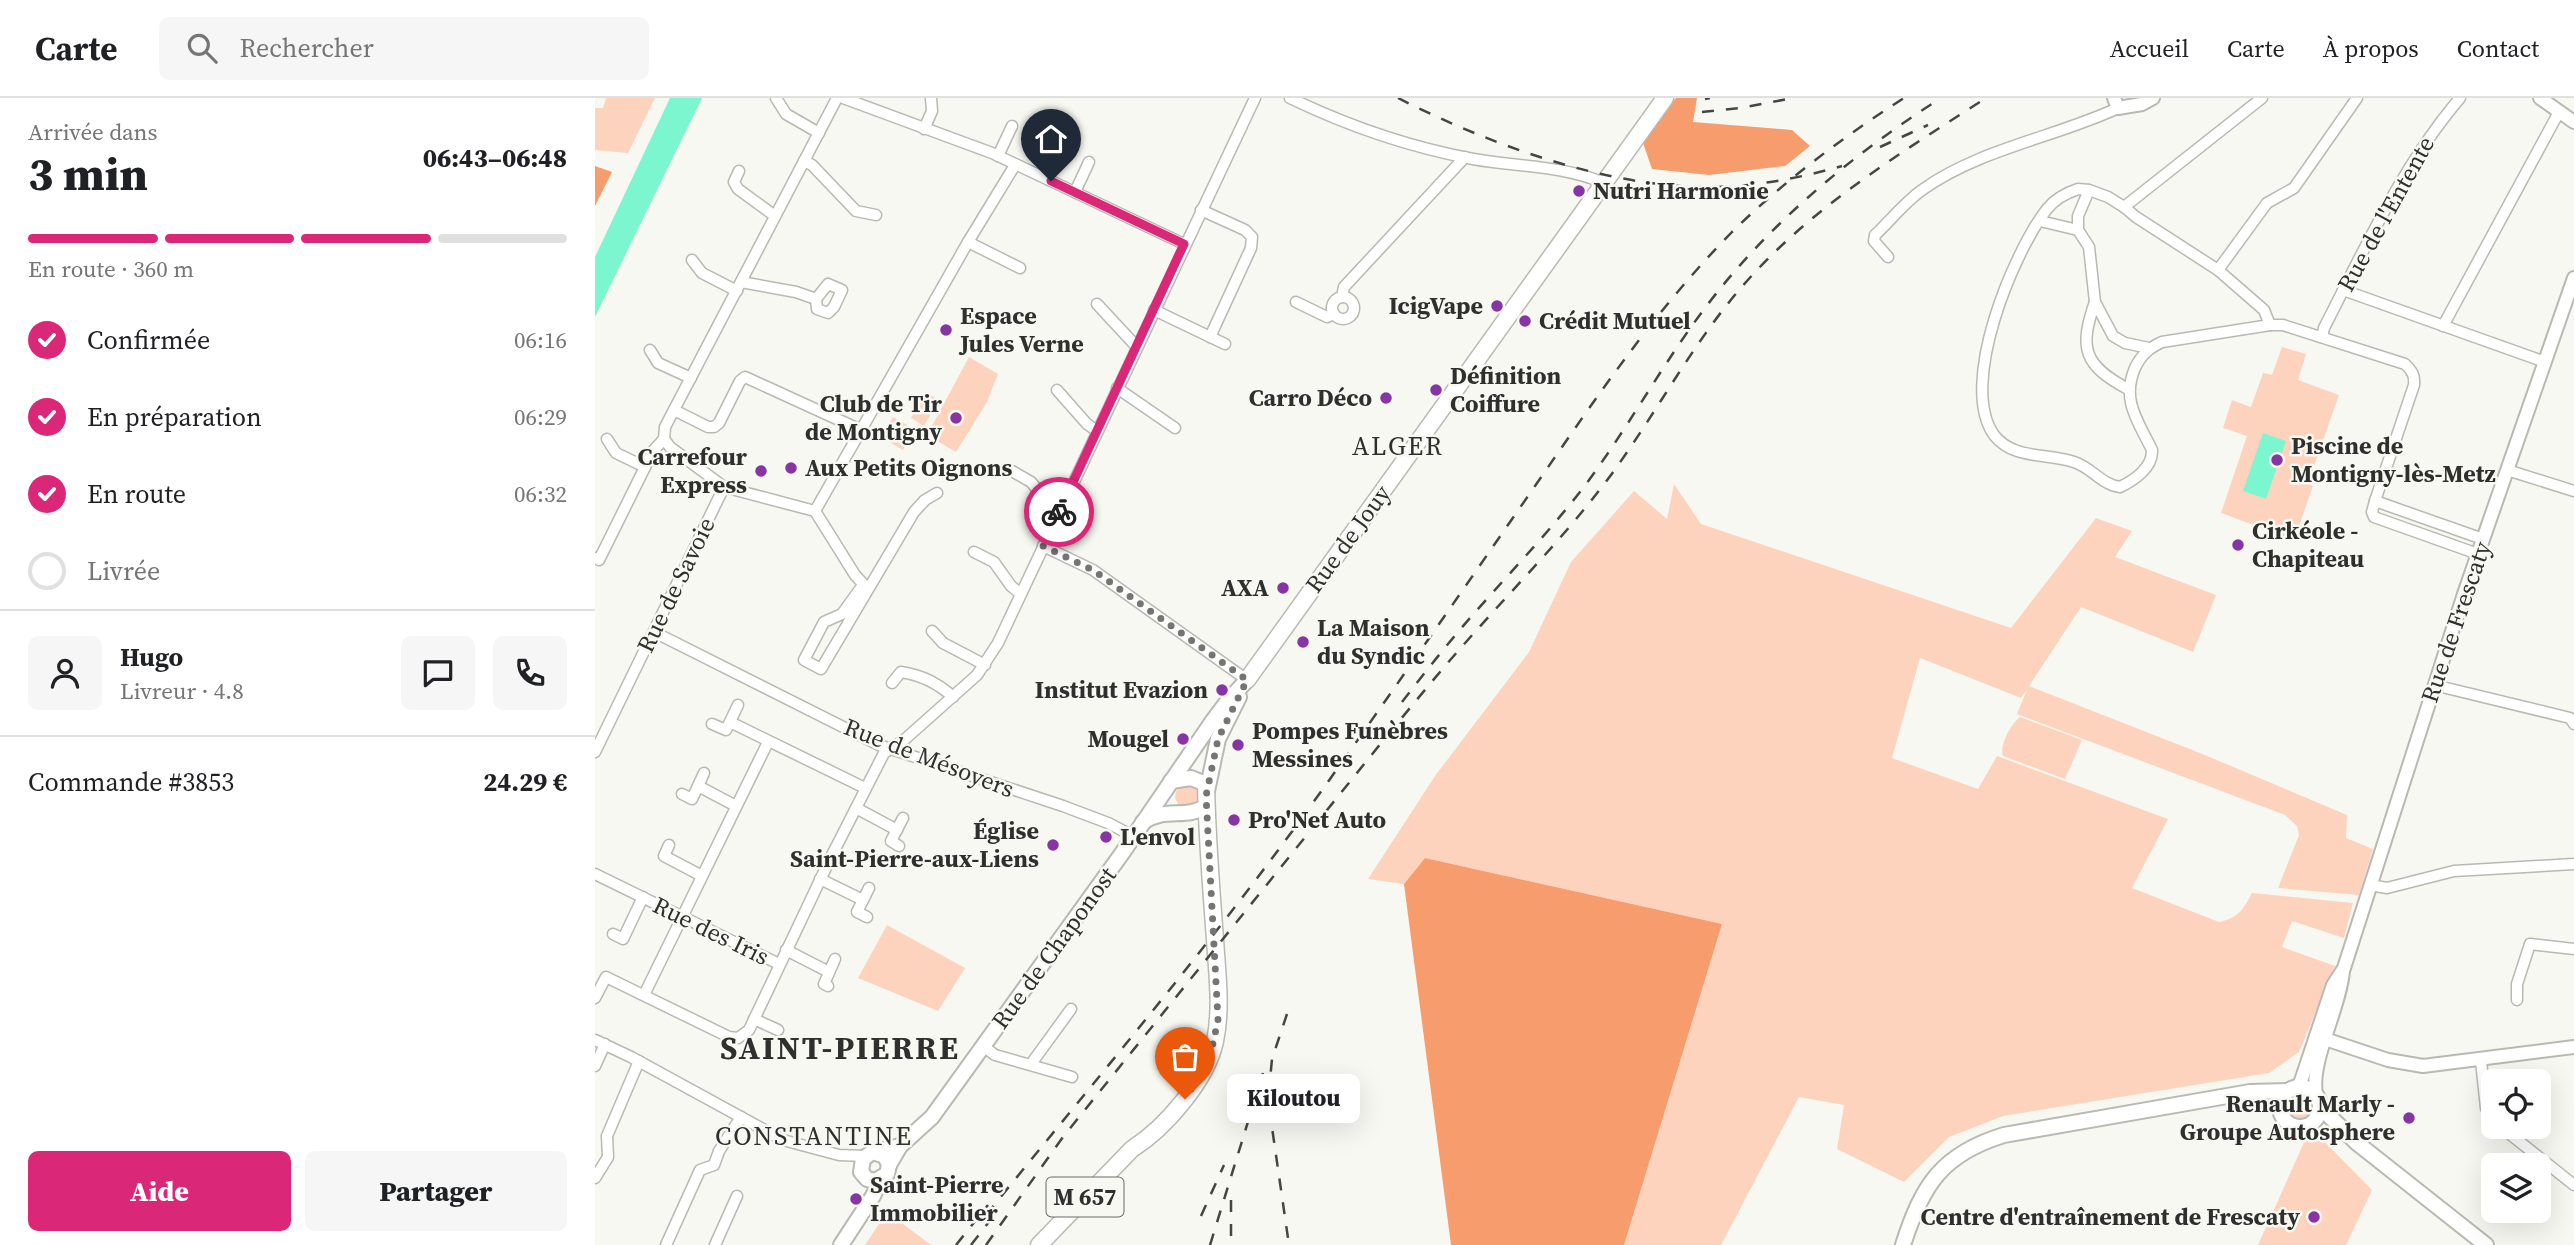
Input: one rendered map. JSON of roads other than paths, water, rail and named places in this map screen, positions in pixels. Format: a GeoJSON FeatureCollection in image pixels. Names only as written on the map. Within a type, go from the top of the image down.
{"type":"FeatureCollection","features":[{"type":"Feature","properties":{"kind":"main road","name":"Rue de Jouy"},"geometry":{"type":"LineString","coordinates":[[1198,742],[1247,680],[1665,98]]}},
{"type":"Feature","properties":{"kind":"main road"},"geometry":{"type":"LineString","coordinates":[[1182,816],[1196,813],[1206,796],[1218,739],[1247,680]]}},
{"type":"Feature","properties":{"kind":"main road","name":"Rue de Jouy"},"geometry":{"type":"LineString","coordinates":[[1039,1245],[1132,1149],[1140,1136],[1193,1085],[1207,1065],[1215,1042],[1218,1013],[1216,957],[1206,796],[1202,776],[1208,746],[1227,702]]}},
{"type":"Feature","properties":{"kind":"main road","name":"Rue de Chaponost"},"geometry":{"type":"LineString","coordinates":[[889,1165],[900,1146],[932,1116],[1198,742]]}},
{"type":"Feature","properties":{"kind":"main road"},"geometry":{"type":"LineString","coordinates":[[1182,816],[1172,801],[1171,781],[1191,778],[1206,796]]}},
{"type":"Feature","properties":{"kind":"main road"},"geometry":{"type":"LineString","coordinates":[[1140,826],[1164,812],[1182,816],[1201,825],[1210,867]]}},
{"type":"Feature","properties":{"kind":"main road"},"geometry":{"type":"LineString","coordinates":[[1903,1245],[1915,1209],[1931,1181],[1953,1159],[1982,1142],[2004,1135],[2250,1092],[2307,1088],[2357,1143],[2486,1245]]}},
{"type":"Feature","properties":{"kind":"main road"},"geometry":{"type":"LineString","coordinates":[[2281,1112],[2281,1100],[2292,1089]]}},
{"type":"Feature","properties":{"kind":"main road"},"geometry":{"type":"LineString","coordinates":[[2220,1098],[2265,1101],[2281,1112],[2287,1122],[2299,1127],[2316,1119],[2318,1100]]}},
{"type":"Feature","properties":{"kind":"main road"},"geometry":{"type":"LineString","coordinates":[[2311,1123],[2326,1126],[2357,1143]]}},
{"type":"Feature","properties":{"kind":"main road","name":"Rue de Chaponost"},"geometry":{"type":"LineString","coordinates":[[871,1154],[900,1146]]}},
{"type":"Feature","properties":{"kind":"main road"},"geometry":{"type":"LineString","coordinates":[[841,1245],[887,1174],[889,1165],[885,1156],[871,1154],[861,1163],[868,1202]]}},
{"type":"Feature","properties":{"kind":"main road"},"geometry":{"type":"LineString","coordinates":[[863,1174],[871,1181],[880,1181]]}},
{"type":"Feature","properties":{"kind":"street"},"geometry":{"type":"LineString","coordinates":[[776,98],[786,114],[819,133]]}},
{"type":"Feature","properties":{"kind":"street"},"geometry":{"type":"LineString","coordinates":[[595,558],[599,560],[656,446],[664,439],[665,427],[837,98]]}},
{"type":"Feature","properties":{"kind":"street"},"geometry":{"type":"LineString","coordinates":[[843,98],[998,156],[1184,244]]}},
{"type":"Feature","properties":{"kind":"street"},"geometry":{"type":"LineString","coordinates":[[924,129],[932,111],[931,98]]}},
{"type":"Feature","properties":{"kind":"street"},"geometry":{"type":"LineString","coordinates":[[595,998],[606,977],[729,1037],[740,1037],[749,1030],[820,879],[884,753],[904,740],[953,697],[985,665],[998,643],[1255,98]]}},
{"type":"Feature","properties":{"kind":"street"},"geometry":{"type":"LineString","coordinates":[[1290,98],[1330,117],[1436,152],[1563,170],[1604,183]]}},
{"type":"Feature","properties":{"kind":"street"},"geometry":{"type":"LineString","coordinates":[[1888,257],[1874,241],[1875,235],[1920,191],[1933,182],[2116,103],[2135,106],[2153,98]]}},
{"type":"Feature","properties":{"kind":"street"},"geometry":{"type":"LineString","coordinates":[[2124,206],[2262,98]]}},
{"type":"Feature","properties":{"kind":"street"},"geometry":{"type":"LineString","coordinates":[[2218,270],[2267,203],[2294,188],[2357,98]]}},
{"type":"Feature","properties":{"kind":"street","name":"Rue de l'Entente"},"geometry":{"type":"LineString","coordinates":[[2322,337],[2343,290],[2403,177],[2436,126],[2460,98]]}},
{"type":"Feature","properties":{"kind":"street"},"geometry":{"type":"LineString","coordinates":[[2540,98],[2574,122]]}},
{"type":"Feature","properties":{"kind":"street"},"geometry":{"type":"LineString","coordinates":[[2443,326],[2559,112]]}},
{"type":"Feature","properties":{"kind":"street"},"geometry":{"type":"LineString","coordinates":[[998,156],[1012,126]]}},
{"type":"Feature","properties":{"kind":"street"},"geometry":{"type":"LineString","coordinates":[[1334,314],[1333,304],[1342,297],[1345,288],[1465,157]]}},
{"type":"Feature","properties":{"kind":"street"},"geometry":{"type":"LineString","coordinates":[[804,161],[812,165],[856,211],[876,215]]}},
{"type":"Feature","properties":{"kind":"street"},"geometry":{"type":"LineString","coordinates":[[1075,192],[1089,162]]}},
{"type":"Feature","properties":{"kind":"street"},"geometry":{"type":"LineString","coordinates":[[815,511],[968,242],[1015,165]]}},
{"type":"Feature","properties":{"kind":"street"},"geometry":{"type":"LineString","coordinates":[[739,171],[734,182],[738,188],[775,216]]}},
{"type":"Feature","properties":{"kind":"street"},"geometry":{"type":"LineString","coordinates":[[2270,325],[2264,310],[2218,270],[2136,217],[2124,206],[2089,190],[2078,189],[2066,193],[2047,208],[2016,264],[1986,351],[1982,399],[1994,435],[2015,451],[2075,462],[2112,486],[2120,487],[2148,466],[2152,458],[2152,450],[2130,404],[2128,389],[2139,360],[2149,348],[2162,342],[2270,325],[2283,325],[2322,337],[2405,365],[2414,377],[2414,385],[2375,501],[2372,512],[2374,517],[2478,554]]}},
{"type":"Feature","properties":{"kind":"street"},"geometry":{"type":"LineString","coordinates":[[2089,190],[2078,216],[2078,230],[2089,247],[2095,302],[2086,337],[2087,352],[2101,370],[2128,389]]}},
{"type":"Feature","properties":{"kind":"street"},"geometry":{"type":"LineString","coordinates":[[1201,210],[1245,230],[1252,237],[1251,248],[1210,337]]}},
{"type":"Feature","properties":{"kind":"street"},"geometry":{"type":"LineString","coordinates":[[2040,221],[2078,230]]}},
{"type":"Feature","properties":{"kind":"street"},"geometry":{"type":"LineString","coordinates":[[968,242],[1020,268]]}},
{"type":"Feature","properties":{"kind":"street"},"geometry":{"type":"LineString","coordinates":[[692,260],[702,273],[739,286],[796,292],[816,299]]}},
{"type":"Feature","properties":{"kind":"street","name":"Rue de Frescaty"},"geometry":{"type":"LineString","coordinates":[[2292,1089],[2301,1081],[2341,988],[2344,968],[2434,685],[2574,278]]}},
{"type":"Feature","properties":{"kind":"street"},"geometry":{"type":"LineString","coordinates":[[2343,290],[2545,362]]}},
{"type":"Feature","properties":{"kind":"street"},"geometry":{"type":"LineString","coordinates":[[1296,302],[1327,317],[1334,314],[1343,318],[1352,313],[1353,303],[1342,297]]}},
{"type":"Feature","properties":{"kind":"street"},"geometry":{"type":"LineString","coordinates":[[2095,302],[2113,336],[2125,343],[2149,348]]}},
{"type":"Feature","properties":{"kind":"street"},"geometry":{"type":"LineString","coordinates":[[1097,304],[1136,346]]}},
{"type":"Feature","properties":{"kind":"street"},"geometry":{"type":"LineString","coordinates":[[1154,310],[1225,344]]}},
{"type":"Feature","properties":{"kind":"street"},"geometry":{"type":"LineString","coordinates":[[650,350],[658,363],[691,378]]}},
{"type":"Feature","properties":{"kind":"street"},"geometry":{"type":"LineString","coordinates":[[674,410],[708,427],[714,427],[719,423],[740,381],[745,377],[861,430]]}},
{"type":"Feature","properties":{"kind":"street"},"geometry":{"type":"LineString","coordinates":[[1117,388],[1175,428]]}},
{"type":"Feature","properties":{"kind":"street"},"geometry":{"type":"LineString","coordinates":[[1057,390],[1087,424],[1097,431]]}},
{"type":"Feature","properties":{"kind":"street"},"geometry":{"type":"LineString","coordinates":[[607,439],[616,453],[645,467]]}},
{"type":"Feature","properties":{"kind":"street","name":"Rue de Savoie"},"geometry":{"type":"LineString","coordinates":[[597,745],[724,487],[670,447],[664,439]]}},
{"type":"Feature","properties":{"kind":"street"},"geometry":{"type":"LineString","coordinates":[[2507,470],[2574,491]]}},
{"type":"Feature","properties":{"kind":"street"},"geometry":{"type":"LineString","coordinates":[[1012,471],[1031,482],[1058,513]]}},
{"type":"Feature","properties":{"kind":"street"},"geometry":{"type":"LineString","coordinates":[[724,487],[815,511],[865,587]]}},
{"type":"Feature","properties":{"kind":"street"},"geometry":{"type":"LineString","coordinates":[[847,615],[824,622],[804,660],[821,669],[847,615],[913,512],[937,493]]}},
{"type":"Feature","properties":{"kind":"street"},"geometry":{"type":"LineString","coordinates":[[2375,501],[2483,539]]}},
{"type":"Feature","properties":{"kind":"street"},"geometry":{"type":"LineString","coordinates":[[1043,546],[1093,570],[1247,680]]}},
{"type":"Feature","properties":{"kind":"street"},"geometry":{"type":"LineString","coordinates":[[974,552],[994,562],[1011,586],[1021,594]]}},
{"type":"Feature","properties":{"kind":"street"},"geometry":{"type":"LineString","coordinates":[[932,631],[943,643],[985,665]]}},
{"type":"Feature","properties":{"kind":"street","name":"Rue de Mésoyers"},"geometry":{"type":"LineString","coordinates":[[654,632],[890,749],[1108,823],[1140,826]]}},
{"type":"Feature","properties":{"kind":"street"},"geometry":{"type":"LineString","coordinates":[[892,683],[901,672],[916,674],[942,687],[953,697]]}},
{"type":"Feature","properties":{"kind":"street"},"geometry":{"type":"LineString","coordinates":[[2434,685],[2573,719]]}},
{"type":"Feature","properties":{"kind":"street"},"geometry":{"type":"LineString","coordinates":[[712,724],[726,730],[738,705]]}},
{"type":"Feature","properties":{"kind":"street"},"geometry":{"type":"LineString","coordinates":[[730,722],[865,789]]}},
{"type":"Feature","properties":{"kind":"street"},"geometry":{"type":"LineString","coordinates":[[644,995],[768,741]]}},
{"type":"Feature","properties":{"kind":"street"},"geometry":{"type":"LineString","coordinates":[[682,794],[692,799],[704,773]]}},
{"type":"Feature","properties":{"kind":"street"},"geometry":{"type":"LineString","coordinates":[[698,786],[736,806]]}},
{"type":"Feature","properties":{"kind":"street"},"geometry":{"type":"LineString","coordinates":[[856,808],[897,830]]}},
{"type":"Feature","properties":{"kind":"street"},"geometry":{"type":"LineString","coordinates":[[899,846],[891,841],[904,818]]}},
{"type":"Feature","properties":{"kind":"street"},"geometry":{"type":"LineString","coordinates":[[669,845],[664,856],[702,876]]}},
{"type":"Feature","properties":{"kind":"street"},"geometry":{"type":"LineString","coordinates":[[2370,885],[2387,888],[2454,871],[2574,864]]}},
{"type":"Feature","properties":{"kind":"street","name":"Rue des Iris"},"geometry":{"type":"LineString","coordinates":[[595,874],[779,964]]}},
{"type":"Feature","properties":{"kind":"street"},"geometry":{"type":"LineString","coordinates":[[820,879],[863,900]]}},
{"type":"Feature","properties":{"kind":"street"},"geometry":{"type":"LineString","coordinates":[[867,917],[857,912],[869,888]]}},
{"type":"Feature","properties":{"kind":"street","name":"Rue des Iris"},"geometry":{"type":"LineString","coordinates":[[613,934],[624,939],[643,897]]}},
{"type":"Feature","properties":{"kind":"street"},"geometry":{"type":"LineString","coordinates":[[2517,1000],[2517,984],[2531,944],[2574,949]]}},
{"type":"Feature","properties":{"kind":"street"},"geometry":{"type":"LineString","coordinates":[[786,950],[829,972]]}},
{"type":"Feature","properties":{"kind":"street"},"geometry":{"type":"LineString","coordinates":[[828,986],[824,984],[835,960]]}},
{"type":"Feature","properties":{"kind":"street"},"geometry":{"type":"LineString","coordinates":[[1031,1064],[1071,1009]]}},
{"type":"Feature","properties":{"kind":"street"},"geometry":{"type":"LineString","coordinates":[[754,1019],[778,1030]]}},
{"type":"Feature","properties":{"kind":"street"},"geometry":{"type":"LineString","coordinates":[[2321,1037],[2407,1064],[2439,1066],[2574,1047]]}},
{"type":"Feature","properties":{"kind":"street","name":"Rue de Frescaty"},"geometry":{"type":"LineString","coordinates":[[2318,1100],[2314,1086],[2321,1037]]}},
{"type":"Feature","properties":{"kind":"street"},"geometry":{"type":"LineString","coordinates":[[595,1066],[600,1042],[790,1143],[839,1155],[871,1154]]}},
{"type":"Feature","properties":{"kind":"street"},"geometry":{"type":"LineString","coordinates":[[983,1046],[995,1055],[1072,1077]]}},
{"type":"Feature","properties":{"kind":"street"},"geometry":{"type":"LineString","coordinates":[[2481,1060],[2482,1069]]}},
{"type":"Feature","properties":{"kind":"street"},"geometry":{"type":"LineString","coordinates":[[595,1178],[608,1157],[607,1136],[639,1061]]}},
{"type":"Feature","properties":{"kind":"street"},"geometry":{"type":"LineString","coordinates":[[666,1245],[700,1170],[714,1165],[719,1151],[741,1117]]}},
{"type":"Feature","properties":{"kind":"street"},"geometry":{"type":"LineString","coordinates":[[2516,1139],[2574,1185]]}},
{"type":"Feature","properties":{"kind":"street"},"geometry":{"type":"LineString","coordinates":[[839,1155],[863,1174]]}},
{"type":"Feature","properties":{"kind":"street"},"geometry":{"type":"LineString","coordinates":[[715,1245],[737,1196]]}},
{"type":"Feature","properties":{"kind":"railway"},"geometry":{"type":"LineString","coordinates":[[1398,98],[1511,147],[1552,161],[1634,181],[1675,186],[1747,185],[1779,181],[1842,166]]}},
{"type":"Feature","properties":{"kind":"railway"},"geometry":{"type":"LineString","coordinates":[[1705,99],[1710,98]]}},
{"type":"Feature","properties":{"kind":"railway"},"geometry":{"type":"LineString","coordinates":[[1702,112],[1793,98]]}},
{"type":"Feature","properties":{"kind":"railway"},"geometry":{"type":"LineString","coordinates":[[986,1215],[1161,1000],[1289,835],[1604,387],[1652,323],[1704,261],[1772,195],[1836,144],[1904,98]]}},
{"type":"Feature","properties":{"kind":"railway"},"geometry":{"type":"LineString","coordinates":[[1402,702],[1464,625],[1583,488],[1689,330],[1756,247],[1844,167],[1941,98]]}},
{"type":"Feature","properties":{"kind":"railway"},"geometry":{"type":"LineString","coordinates":[[986,1245],[1063,1137],[1386,737],[1594,497],[1712,325],[1757,270],[1786,241],[1849,189],[1986,98]]}},
{"type":"Feature","properties":{"kind":"railway"},"geometry":{"type":"LineString","coordinates":[[1880,147],[1928,125]]}},
{"type":"Feature","properties":{"kind":"railway"},"geometry":{"type":"LineString","coordinates":[[1287,1014],[1272,1059],[1268,1100],[1289,1245]]}},
{"type":"Feature","properties":{"kind":"railway"},"geometry":{"type":"LineString","coordinates":[[1210,1245],[1263,1073]]}},
{"type":"Feature","properties":{"kind":"railway"},"geometry":{"type":"LineString","coordinates":[[1201,1216],[1224,1165]]}},
{"type":"Feature","properties":{"kind":"railway"},"geometry":{"type":"LineString","coordinates":[[1231,1200],[1231,1245]]}},
{"type":"Feature","properties":{"kind":"railway"},"geometry":{"type":"LineString","coordinates":[[956,1245],[988,1205]]}},
{"type":"Feature","properties":{"kind":"railway"},"geometry":{"type":"LineString","coordinates":[[971,1245],[999,1209]]}},
{"type":"Feature","properties":{"kind":"place","name":"Nutri Harmonie"},"geometry":{"type":"Point","coordinates":[1579,191]}},
{"type":"Feature","properties":{"kind":"place","name":"IcigVape"},"geometry":{"type":"Point","coordinates":[1497,306]}},
{"type":"Feature","properties":{"kind":"place","name":"Crédit Mutuel"},"geometry":{"type":"Point","coordinates":[1525,321]}},
{"type":"Feature","properties":{"kind":"place","name":"Espace Jules Verne"},"geometry":{"type":"Point","coordinates":[946,330]}},
{"type":"Feature","properties":{"kind":"place","name":"Définition Coiffure"},"geometry":{"type":"Point","coordinates":[1436,390]}},
{"type":"Feature","properties":{"kind":"place","name":"Carro Déco"},"geometry":{"type":"Point","coordinates":[1386,398]}},
{"type":"Feature","properties":{"kind":"place","name":"Club de Tir de Montigny"},"geometry":{"type":"Point","coordinates":[956,418]}},
{"type":"Feature","properties":{"kind":"place","name":"Piscine de Montigny-lès-Metz"},"geometry":{"type":"Point","coordinates":[2277,460]}},
{"type":"Feature","properties":{"kind":"place","name":"Aux Petits Oignons"},"geometry":{"type":"Point","coordinates":[791,468]}},
{"type":"Feature","properties":{"kind":"place","name":"Carrefour Express"},"geometry":{"type":"Point","coordinates":[761,471]}},
{"type":"Feature","properties":{"kind":"place","name":"Cirkéole - Chapiteau"},"geometry":{"type":"Point","coordinates":[2238,545]}},
{"type":"Feature","properties":{"kind":"place","name":"AXA"},"geometry":{"type":"Point","coordinates":[1283,588]}},
{"type":"Feature","properties":{"kind":"place","name":"La Maison du Syndic"},"geometry":{"type":"Point","coordinates":[1303,642]}},
{"type":"Feature","properties":{"kind":"place","name":"Institut Evazion"},"geometry":{"type":"Point","coordinates":[1222,690]}},
{"type":"Feature","properties":{"kind":"place","name":"Mougel"},"geometry":{"type":"Point","coordinates":[1183,739]}},
{"type":"Feature","properties":{"kind":"place","name":"Pompes Funèbres Messines"},"geometry":{"type":"Point","coordinates":[1238,745]}},
{"type":"Feature","properties":{"kind":"place","name":"Pro'Net Auto"},"geometry":{"type":"Point","coordinates":[1234,820]}},
{"type":"Feature","properties":{"kind":"place","name":"L'envol"},"geometry":{"type":"Point","coordinates":[1106,837]}},
{"type":"Feature","properties":{"kind":"place","name":"Église Saint-Pierre-aux-Liens"},"geometry":{"type":"Point","coordinates":[1053,845]}},
{"type":"Feature","properties":{"kind":"place","name":"Kiloutou"},"geometry":{"type":"Point","coordinates":[1185,1099]}},
{"type":"Feature","properties":{"kind":"place","name":"Renault Marly - Groupe Autosphere"},"geometry":{"type":"Point","coordinates":[2409,1118]}},
{"type":"Feature","properties":{"kind":"place","name":"Saint-Pierre Immobilier"},"geometry":{"type":"Point","coordinates":[856,1199]}},
{"type":"Feature","properties":{"kind":"place","name":"Centre d'entraînement de Frescaty"},"geometry":{"type":"Point","coordinates":[2314,1217]}},
{"type":"Feature","properties":{"kind":"district","name":"ALGER"},"geometry":{"type":"Point","coordinates":[1398,446]}},
{"type":"Feature","properties":{"kind":"district","name":"SAINT-PIERRE"},"geometry":{"type":"Point","coordinates":[840,1048]}},
{"type":"Feature","properties":{"kind":"district","name":"CONSTANTINE"},"geometry":{"type":"Point","coordinates":[814,1136]}}]}
